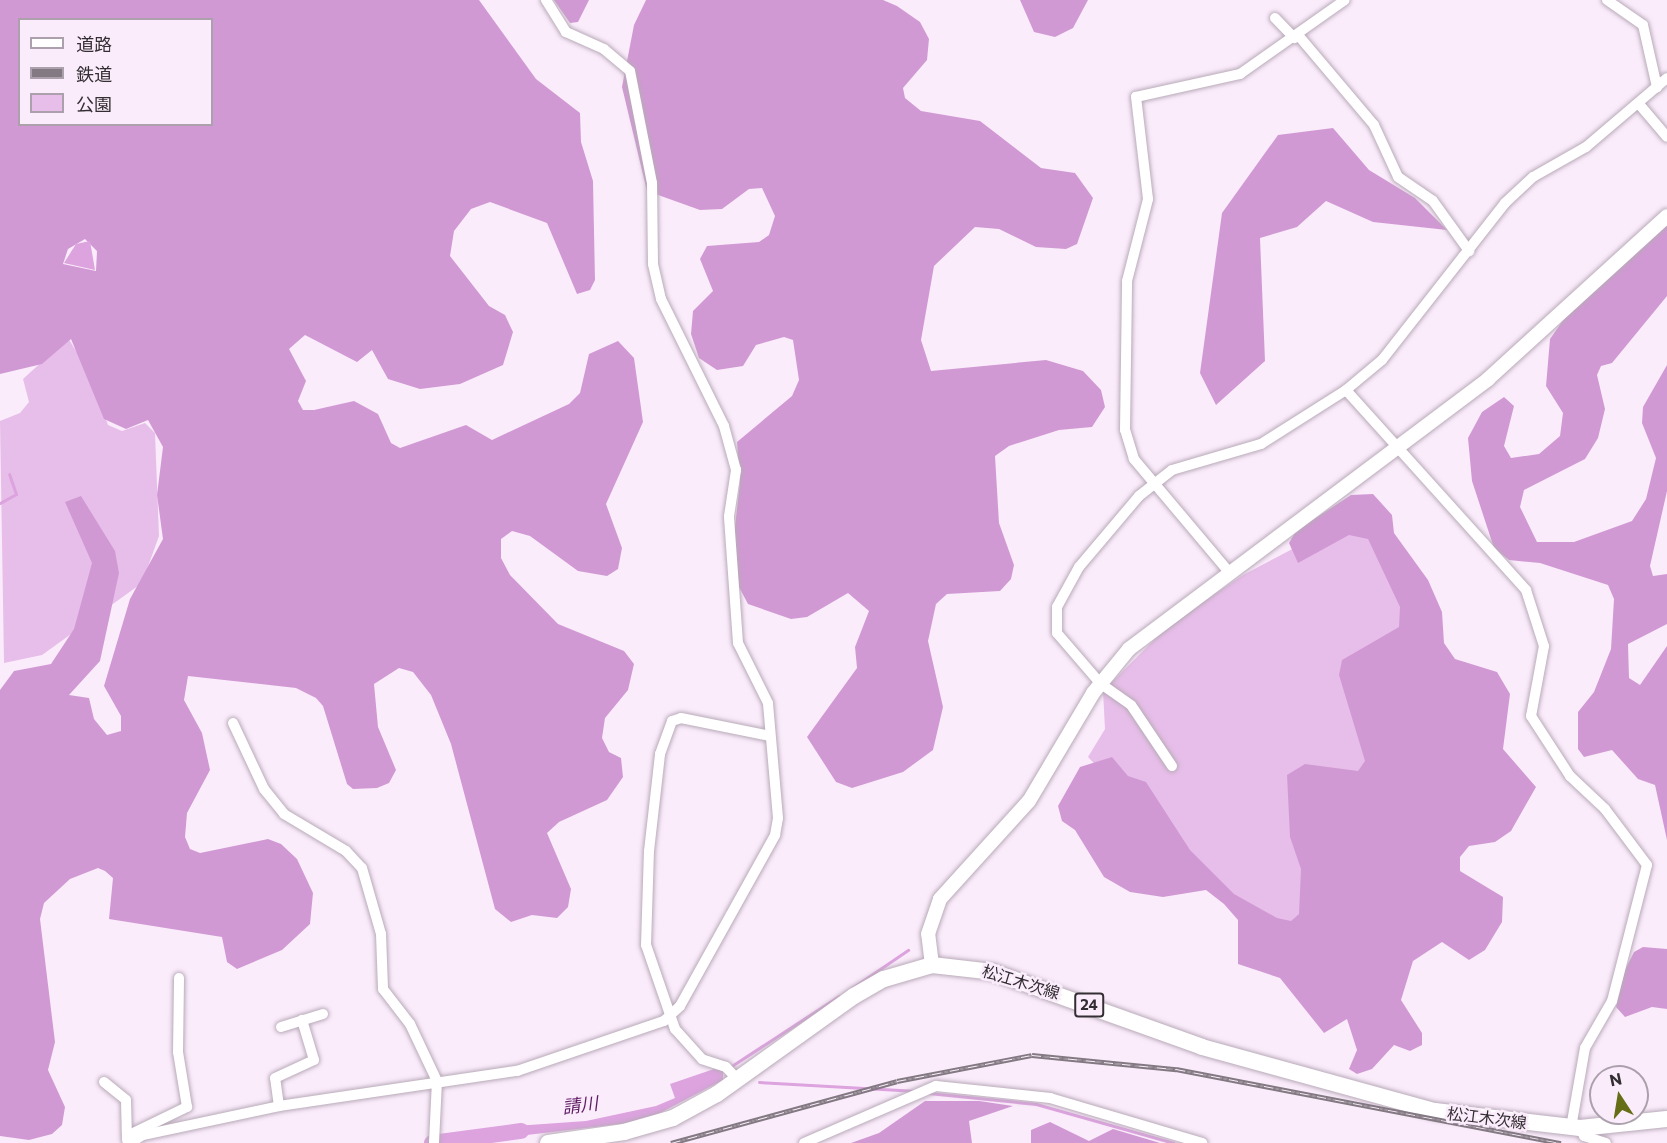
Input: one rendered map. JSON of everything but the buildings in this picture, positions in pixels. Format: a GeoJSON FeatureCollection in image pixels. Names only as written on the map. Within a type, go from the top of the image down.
{"type":"FeatureCollection","features":[{"type":"Feature","properties":{"kind":"main road","name":"松江木次線"},"geometry":{"type":"LineString","coordinates":[[548,1143],[651,1126],[696,1107],[738,1080],[854,996],[884,979],[932,965],[993,972],[1202,1047],[1324,1084],[1466,1117],[1576,1127],[1667,1119]]}},
{"type":"Feature","properties":{"kind":"street"},"geometry":{"type":"LineString","coordinates":[[128,1141],[143,1135],[279,1106],[536,1067],[672,1015],[760,870],[775,836],[768,704],[738,643],[729,516],[734,460],[724,426],[661,299],[653,264],[652,183],[630,71],[604,49],[566,32],[546,0]]}},
{"type":"Feature","properties":{"kind":"street"},"geometry":{"type":"LineString","coordinates":[[1228,572],[1134,459],[1125,430],[1127,281],[1148,199],[1136,97],[1240,74],[1345,0]]}},
{"type":"Feature","properties":{"kind":"street"},"geometry":{"type":"LineString","coordinates":[[1607,0],[1643,25],[1657,87]]}},
{"type":"Feature","properties":{"kind":"street"},"geometry":{"type":"LineString","coordinates":[[1275,18],[1296,36],[1374,125],[1398,177],[1433,201],[1469,251]]}},
{"type":"Feature","properties":{"kind":"street"},"geometry":{"type":"LineString","coordinates":[[1172,766],[1131,705],[1100,683],[1058,633],[1057,607],[1079,567],[1154,483],[1192,460],[1261,444],[1346,390],[1382,360],[1505,203],[1533,177],[1586,147],[1667,78]]}},
{"type":"Feature","properties":{"kind":"street"},"geometry":{"type":"LineString","coordinates":[[1639,104],[1667,136]]}},
{"type":"Feature","properties":{"kind":"street"},"geometry":{"type":"LineString","coordinates":[[932,965],[928,934],[940,899],[1029,801],[1100,683],[1146,633],[1515,357],[1667,216]]}},
{"type":"Feature","properties":{"kind":"street"},"geometry":{"type":"LineString","coordinates":[[1346,390],[1526,590],[1544,646],[1531,716],[1570,776],[1605,809],[1647,865],[1612,1001],[1585,1048],[1576,1127],[1584,1136],[1606,1143]]}},
{"type":"Feature","properties":{"kind":"street"},"geometry":{"type":"LineString","coordinates":[[738,1080],[726,1067],[702,1059],[678,1035],[645,934],[649,851],[668,729],[681,718],[770,736]]}},
{"type":"Feature","properties":{"kind":"street"},"geometry":{"type":"LineString","coordinates":[[233,723],[264,789],[284,814],[346,851],[362,868],[381,934],[383,989],[410,1024],[437,1081],[435,1138]]}},
{"type":"Feature","properties":{"kind":"street"},"geometry":{"type":"LineString","coordinates":[[128,1141],[187,1107],[178,1052],[179,978]]}},
{"type":"Feature","properties":{"kind":"street"},"geometry":{"type":"LineString","coordinates":[[281,1027],[322,1014]]}},
{"type":"Feature","properties":{"kind":"street"},"geometry":{"type":"LineString","coordinates":[[279,1106],[275,1078],[314,1060],[302,1020]]}},
{"type":"Feature","properties":{"kind":"street"},"geometry":{"type":"LineString","coordinates":[[104,1082],[126,1100],[128,1141]]}},
{"type":"Feature","properties":{"kind":"street"},"geometry":{"type":"LineString","coordinates":[[804,1143],[936,1086],[1050,1098],[1202,1143]]}},
{"type":"Feature","properties":{"kind":"green space"},"geometry":{"type":"Polygon","coordinates":[[[68,338],[89,372],[108,425],[122,431],[145,423],[155,433],[159,536],[142,583],[42,655],[4,663],[0,421],[20,413],[29,402],[23,379],[68,338]]]}},
{"type":"Feature","properties":{"kind":"green space"},"geometry":{"type":"Polygon","coordinates":[[[1357,515],[1412,588],[1384,749],[1321,893],[1295,936],[1207,882],[1088,757],[1105,729],[1103,691],[1169,625],[1243,575],[1357,515]]]}},
{"type":"Feature","properties":{"kind":"shaded area"},"geometry":{"type":"Polygon","coordinates":[[[0,0],[479,0],[536,79],[580,113],[581,142],[593,181],[595,280],[590,290],[577,294],[547,223],[490,202],[471,209],[454,231],[450,256],[489,306],[505,315],[513,332],[503,365],[460,384],[420,389],[388,379],[372,350],[357,362],[305,335],[289,349],[306,381],[298,401],[303,410],[314,410],[354,401],[378,414],[391,443],[400,448],[466,425],[492,440],[569,404],[580,393],[589,354],[618,341],[634,358],[643,422],[606,504],[622,548],[618,569],[607,576],[578,571],[530,536],[512,531],[501,539],[501,558],[510,575],[558,624],[624,651],[634,664],[628,690],[605,718],[602,738],[609,752],[621,758],[623,777],[607,800],[559,822],[547,833],[571,889],[568,907],[557,918],[532,915],[511,922],[495,909],[451,744],[431,695],[413,672],[399,668],[374,684],[378,727],[396,770],[389,783],[377,788],[353,789],[347,784],[323,706],[316,698],[296,688],[188,676],[184,700],[202,733],[210,770],[187,813],[185,837],[190,849],[200,853],[268,839],[281,844],[297,859],[313,893],[310,924],[282,950],[237,969],[227,962],[222,937],[109,919],[113,878],[105,871],[98,868],[70,879],[44,903],[40,919],[55,1042],[48,1070],[65,1107],[62,1125],[52,1134],[29,1140],[0,1136],[0,690],[14,671],[51,664],[74,629],[92,563],[65,502],[81,496],[115,551],[119,573],[100,661],[69,695],[89,698],[94,719],[107,735],[121,731],[121,716],[104,686],[130,599],[163,539],[157,495],[163,447],[148,420],[126,429],[104,419],[71,339],[42,364],[0,374],[0,0]],[[85,239],[68,249],[63,264],[96,271],[97,251],[85,239]]]}},
{"type":"Feature","properties":{"kind":"shaded area"},"geometry":{"type":"Polygon","coordinates":[[[554,0],[589,0],[578,22],[570,23],[554,0]]]}},
{"type":"Feature","properties":{"kind":"shaded area"},"geometry":{"type":"Polygon","coordinates":[[[646,0],[883,0],[897,6],[920,22],[929,39],[927,60],[903,88],[905,98],[921,111],[980,121],[1041,168],[1075,173],[1093,198],[1077,244],[1066,249],[1036,247],[999,229],[975,227],[934,266],[921,340],[931,371],[1046,360],[1083,371],[1101,390],[1105,407],[1092,427],[1059,430],[1009,446],[995,456],[999,523],[1014,565],[1011,579],[1000,591],[947,594],[936,604],[928,641],[943,707],[933,750],[903,772],[852,788],[836,782],[807,737],[857,668],[855,647],[869,611],[848,593],[807,617],[791,619],[748,604],[739,587],[733,544],[740,483],[737,442],[792,396],[799,380],[793,340],[784,337],[756,345],[743,366],[717,370],[699,358],[691,334],[693,311],[713,291],[700,259],[707,246],[759,242],[769,235],[775,216],[762,188],[749,189],[722,209],[700,210],[647,191],[622,87],[634,25],[646,0]]]}},
{"type":"Feature","properties":{"kind":"shaded area"},"geometry":{"type":"Polygon","coordinates":[[[1020,0],[1088,0],[1073,28],[1055,37],[1034,32],[1020,0]]]}},
{"type":"Feature","properties":{"kind":"shaded area"},"geometry":{"type":"Polygon","coordinates":[[[1333,128],[1369,170],[1415,198],[1447,230],[1373,222],[1326,201],[1297,227],[1260,238],[1265,361],[1216,405],[1200,373],[1222,213],[1278,135],[1333,128]]]}},
{"type":"Feature","properties":{"kind":"shaded area"},"geometry":{"type":"Polygon","coordinates":[[[1667,224],[1667,296],[1612,363],[1601,366],[1597,375],[1605,409],[1598,438],[1585,459],[1524,490],[1520,507],[1537,542],[1574,542],[1632,521],[1646,499],[1656,458],[1642,423],[1643,407],[1667,365],[1667,491],[1650,566],[1653,576],[1667,574],[1667,624],[1628,644],[1629,678],[1640,685],[1667,646],[1667,840],[1655,785],[1638,779],[1612,750],[1584,757],[1578,749],[1578,712],[1594,692],[1611,649],[1614,599],[1608,585],[1540,563],[1509,560],[1494,548],[1472,481],[1468,438],[1482,412],[1504,397],[1514,406],[1504,446],[1511,458],[1539,454],[1560,436],[1563,413],[1546,386],[1550,339],[1564,319],[1667,224]]]}},
{"type":"Feature","properties":{"kind":"shaded area"},"geometry":{"type":"Polygon","coordinates":[[[90,241],[95,270],[64,263],[76,244],[90,241]]]}},
{"type":"Feature","properties":{"kind":"shaded area"},"geometry":{"type":"Polygon","coordinates":[[[1373,494],[1392,515],[1394,533],[1428,580],[1442,612],[1444,643],[1455,659],[1497,672],[1510,694],[1503,749],[1536,787],[1511,831],[1495,842],[1469,846],[1460,857],[1460,871],[1503,897],[1502,922],[1485,950],[1469,960],[1442,942],[1413,961],[1401,1000],[1422,1033],[1422,1045],[1410,1051],[1394,1045],[1372,1069],[1357,1074],[1349,1069],[1357,1050],[1347,1019],[1324,1033],[1280,978],[1238,964],[1238,920],[1224,904],[1206,890],[1163,897],[1130,892],[1104,877],[1075,830],[1062,821],[1058,806],[1080,767],[1112,757],[1128,776],[1146,782],[1190,850],[1234,894],[1277,918],[1291,921],[1299,914],[1301,869],[1290,837],[1287,775],[1305,764],[1358,771],[1365,761],[1339,675],[1342,660],[1399,627],[1400,607],[1368,539],[1349,535],[1298,563],[1289,543],[1296,531],[1351,495],[1373,494]]]}},
{"type":"Feature","properties":{"kind":"shaded area"},"geometry":{"type":"Polygon","coordinates":[[[1643,947],[1667,949],[1667,1009],[1652,1007],[1625,1017],[1616,1007],[1625,970],[1634,952],[1643,947]]]}},
{"type":"Feature","properties":{"kind":"shaded area"},"geometry":{"type":"Polygon","coordinates":[[[714,1069],[723,1071],[723,1080],[645,1121],[501,1138],[500,1127],[586,1121],[656,1106],[675,1098],[670,1084],[714,1069]]]}},
{"type":"Feature","properties":{"kind":"shaded area"},"geometry":{"type":"Polygon","coordinates":[[[925,1101],[979,1101],[1013,1106],[969,1121],[972,1143],[851,1143],[879,1133],[925,1101]]]}},
{"type":"Feature","properties":{"kind":"shaded area"},"geometry":{"type":"Polygon","coordinates":[[[1050,1122],[1089,1141],[1113,1129],[1160,1143],[1031,1143],[1031,1130],[1050,1122]]]}},
{"type":"Feature","properties":{"kind":"waterway"},"geometry":{"type":"LineString","coordinates":[[0,503],[16,494],[9,474]]}},
{"type":"Feature","properties":{"kind":"waterway"},"geometry":{"type":"LineString","coordinates":[[852,988],[908,950]]}},
{"type":"Feature","properties":{"kind":"waterway"},"geometry":{"type":"LineString","coordinates":[[733,1065],[839,996]]}},
{"type":"Feature","properties":{"kind":"waterway","name":"請川"},"geometry":{"type":"LineString","coordinates":[[759,1082],[913,1091]]}},
{"type":"Feature","properties":{"kind":"waterway"},"geometry":{"type":"LineString","coordinates":[[928,1093],[1036,1104],[1174,1143]]}},
{"type":"Feature","properties":{"kind":"waterway","name":"請川"},"geometry":{"type":"LineString","coordinates":[[432,1143],[521,1131]]}},
{"type":"Feature","properties":{"kind":"railway"},"geometry":{"type":"LineString","coordinates":[[671,1143],[897,1081],[1032,1055],[1176,1069],[1561,1143]]}}]}
